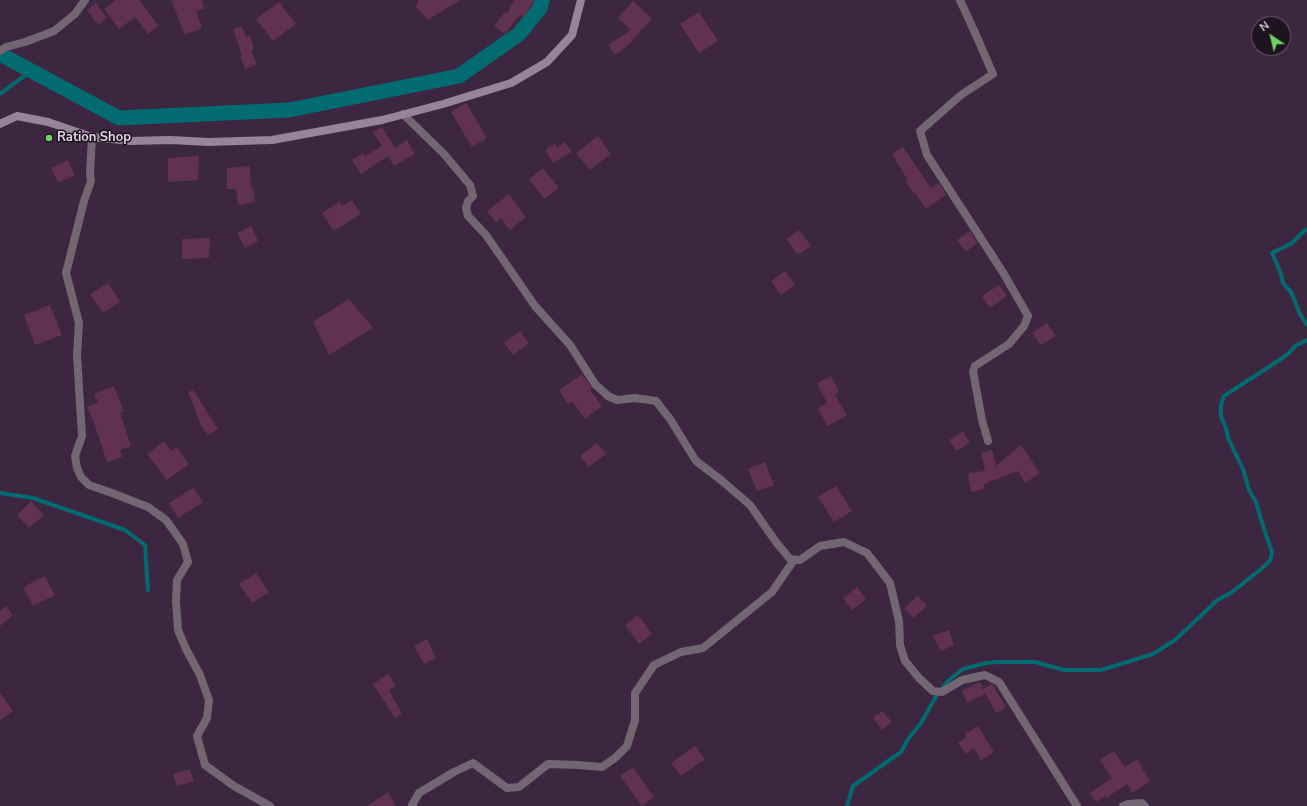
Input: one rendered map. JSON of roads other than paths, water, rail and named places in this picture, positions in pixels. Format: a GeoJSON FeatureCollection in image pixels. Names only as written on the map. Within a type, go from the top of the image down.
{"type":"FeatureCollection","features":[{"type":"Feature","properties":{"kind":"main road"},"geometry":{"type":"LineString","coordinates":[[0,124],[17,116],[48,122],[92,137],[130,141],[171,140],[208,142],[272,140],[382,120],[443,104],[511,82],[547,62],[572,35],[581,0]]}},
{"type":"Feature","properties":{"kind":"street"},"geometry":{"type":"LineString","coordinates":[[3,49],[54,31],[75,14],[84,0]]}},
{"type":"Feature","properties":{"kind":"street"},"geometry":{"type":"LineString","coordinates":[[960,0],[993,74],[961,95],[920,131],[927,155],[1004,274],[1028,316],[1024,326],[1009,344],[975,366],[974,371],[982,420],[988,441]]}},
{"type":"Feature","properties":{"kind":"street"},"geometry":{"type":"LineString","coordinates":[[403,114],[444,154],[470,185],[473,196],[468,201],[466,208],[468,216],[486,234],[535,306],[570,345],[595,384],[608,396],[617,400],[635,398],[656,401],[670,419],[696,462],[721,480],[750,505],[790,559],[800,560],[820,546],[844,542],[867,553],[890,584],[899,621],[900,645],[905,662],[918,678],[933,691],[942,692],[962,680],[985,675],[999,682],[1076,806]]}},
{"type":"Feature","properties":{"kind":"street"},"geometry":{"type":"LineString","coordinates":[[92,137],[91,181],[84,201],[66,273],[79,323],[77,355],[82,436],[75,456],[78,468],[81,477],[89,485],[148,507],[166,520],[183,544],[188,562],[177,580],[176,601],[178,630],[200,675],[209,700],[207,718],[197,736],[205,765],[234,786],[270,806]]}},
{"type":"Feature","properties":{"kind":"street"},"geometry":{"type":"LineString","coordinates":[[413,806],[412,804],[418,793],[473,763],[507,788],[519,787],[548,764],[602,767],[616,758],[627,746],[634,720],[635,693],[654,665],[681,652],[703,648],[772,592],[794,560]]}},
{"type":"Feature","properties":{"kind":"street"},"geometry":{"type":"LineString","coordinates":[[1123,806],[1142,803],[1145,806]]}},
{"type":"Feature","properties":{"kind":"waterway"},"geometry":{"type":"LineString","coordinates":[[0,54],[119,118],[289,110],[459,76],[519,34],[540,8],[542,0]]}},
{"type":"Feature","properties":{"kind":"waterway"},"geometry":{"type":"LineString","coordinates":[[0,94],[31,71]]}},
{"type":"Feature","properties":{"kind":"waterway"},"geometry":{"type":"LineString","coordinates":[[1307,229],[1292,243],[1272,253],[1281,274],[1283,283],[1291,292],[1300,314],[1307,325]]}},
{"type":"Feature","properties":{"kind":"waterway"},"geometry":{"type":"LineString","coordinates":[[847,806],[853,786],[901,752],[908,739],[921,723],[938,693],[949,680],[963,669],[986,663],[1035,662],[1064,670],[1101,670],[1153,654],[1175,640],[1216,601],[1232,592],[1270,561],[1272,552],[1256,502],[1249,490],[1243,469],[1228,438],[1226,428],[1221,417],[1221,405],[1224,396],[1284,357],[1295,346],[1307,340]]}},
{"type":"Feature","properties":{"kind":"waterway"},"geometry":{"type":"LineString","coordinates":[[0,493],[33,498],[125,530],[145,545],[148,590]]}},
{"type":"Feature","properties":{"kind":"place","name":"Ration Shop"},"geometry":{"type":"Point","coordinates":[49,138]}}]}
